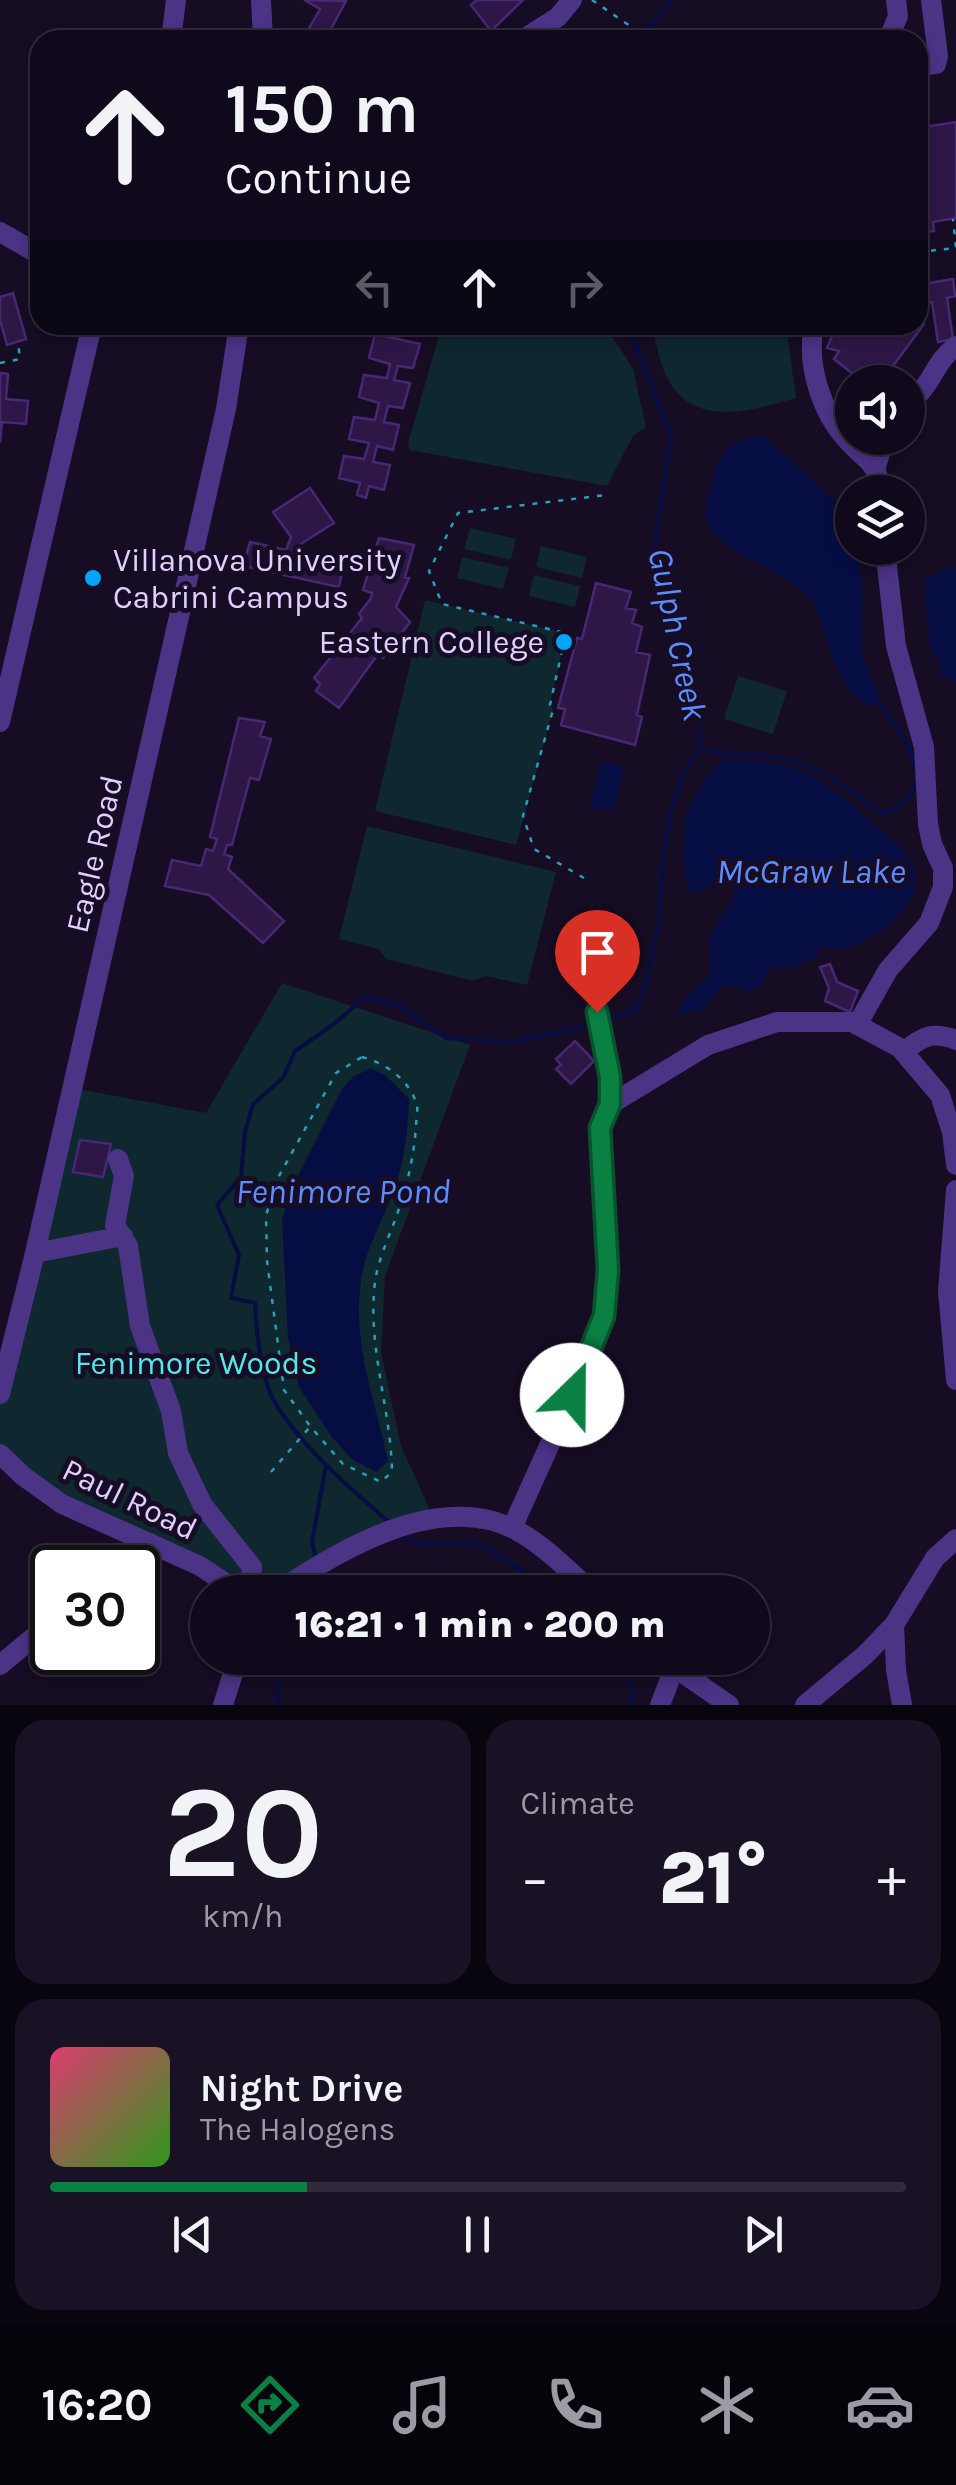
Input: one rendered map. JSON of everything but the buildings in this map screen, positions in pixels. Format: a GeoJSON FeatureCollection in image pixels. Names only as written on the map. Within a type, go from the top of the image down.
{"type":"FeatureCollection","features":[{"type":"Feature","properties":{"kind":"street"},"geometry":{"type":"LineString","coordinates":[[172,30],[176,0]]}},
{"type":"Feature","properties":{"kind":"street"},"geometry":{"type":"LineString","coordinates":[[262,0],[262,30]]}},
{"type":"Feature","properties":{"kind":"street"},"geometry":{"type":"LineString","coordinates":[[538,30],[558,17],[572,0]]}},
{"type":"Feature","properties":{"kind":"street"},"geometry":{"type":"LineString","coordinates":[[892,30],[898,16],[896,0]]}},
{"type":"Feature","properties":{"kind":"street"},"geometry":{"type":"LineString","coordinates":[[928,65],[936,64],[938,56],[931,0]]}},
{"type":"Feature","properties":{"kind":"street"},"geometry":{"type":"LineString","coordinates":[[0,232],[30,249]]}},
{"type":"Feature","properties":{"kind":"street"},"geometry":{"type":"LineString","coordinates":[[0,722],[90,335]]}},
{"type":"Feature","properties":{"kind":"street","name":"Eagle Road"},"geometry":{"type":"LineString","coordinates":[[0,1394],[226,409],[237,335]]}},
{"type":"Feature","properties":{"kind":"street"},"geometry":{"type":"LineString","coordinates":[[813,335],[811,367],[821,394],[846,440],[876,466]]}},
{"type":"Feature","properties":{"kind":"street"},"geometry":{"type":"LineString","coordinates":[[925,389],[939,363],[956,346]]}},
{"type":"Feature","properties":{"kind":"street"},"geometry":{"type":"LineString","coordinates":[[878,475],[880,455]]}},
{"type":"Feature","properties":{"kind":"street"},"geometry":{"type":"LineString","coordinates":[[857,1025],[888,970],[929,923],[944,887],[943,868],[928,824],[927,763],[896,646],[887,565]]}},
{"type":"Feature","properties":{"kind":"street"},"geometry":{"type":"LineString","coordinates":[[512,1528],[604,1316],[608,1270],[600,1128],[610,1104],[610,1077],[597,1012]]}},
{"type":"Feature","properties":{"kind":"street"},"geometry":{"type":"LineString","coordinates":[[610,1104],[708,1045],[777,1022],[824,1020],[857,1025],[904,1052],[940,1096],[952,1132],[956,1165]]}},
{"type":"Feature","properties":{"kind":"street"},"geometry":{"type":"LineString","coordinates":[[904,1052],[920,1038],[938,1033],[956,1040]]}},
{"type":"Feature","properties":{"kind":"street"},"geometry":{"type":"LineString","coordinates":[[118,1159],[124,1176],[115,1225],[128,1246],[140,1326],[171,1411],[178,1453],[202,1504],[252,1567],[251,1575]]}},
{"type":"Feature","properties":{"kind":"street"},"geometry":{"type":"LineString","coordinates":[[956,1190],[952,1297],[956,1380]]}},
{"type":"Feature","properties":{"kind":"street"},"geometry":{"type":"LineString","coordinates":[[35,1253],[123,1236]]}},
{"type":"Feature","properties":{"kind":"street","name":"Paul Road"},"geometry":{"type":"LineString","coordinates":[[0,1454],[62,1504],[213,1575]]}},
{"type":"Feature","properties":{"kind":"street"},"geometry":{"type":"LineString","coordinates":[[303,1575],[335,1553],[396,1528],[463,1517],[512,1528],[573,1575]]}},
{"type":"Feature","properties":{"kind":"street"},"geometry":{"type":"LineString","coordinates":[[805,1705],[866,1655],[894,1625],[935,1558],[956,1539]]}},
{"type":"Feature","properties":{"kind":"street"},"geometry":{"type":"LineString","coordinates":[[894,1625],[902,1705]]}},
{"type":"Feature","properties":{"kind":"street"},"geometry":{"type":"LineString","coordinates":[[0,1666],[30,1641]]}},
{"type":"Feature","properties":{"kind":"street"},"geometry":{"type":"LineString","coordinates":[[222,1705],[232,1675]]}},
{"type":"Feature","properties":{"kind":"street"},"geometry":{"type":"LineString","coordinates":[[660,1705],[666,1675]]}},
{"type":"Feature","properties":{"kind":"street"},"geometry":{"type":"LineString","coordinates":[[684,1675],[729,1705]]}},
{"type":"Feature","properties":{"kind":"path"},"geometry":{"type":"LineString","coordinates":[[592,0],[636,30]]}},
{"type":"Feature","properties":{"kind":"path"},"geometry":{"type":"LineString","coordinates":[[928,251],[956,248],[953,219]]}},
{"type":"Feature","properties":{"kind":"path"},"geometry":{"type":"LineString","coordinates":[[0,363],[20,360],[18,342]]}},
{"type":"Feature","properties":{"kind":"path"},"geometry":{"type":"LineString","coordinates":[[584,878],[534,849],[524,816],[553,710],[550,706],[566,633],[442,604],[429,571],[458,513],[606,495]]}},
{"type":"Feature","properties":{"kind":"path"},"geometry":{"type":"LineString","coordinates":[[362,1057],[382,1062],[404,1082],[417,1106],[414,1152],[375,1284],[374,1350],[392,1445],[392,1472],[382,1482],[343,1464],[310,1426],[284,1390],[269,1298],[266,1215],[279,1176],[336,1073],[362,1057]]}},
{"type":"Feature","properties":{"kind":"path"},"geometry":{"type":"LineString","coordinates":[[271,1472],[310,1426]]}},
{"type":"Feature","properties":{"kind":"green space"},"geometry":{"type":"Polygon","coordinates":[[[439,335],[611,335],[633,369],[646,427],[633,436],[607,486],[410,450],[408,443],[439,335]]]}},
{"type":"Feature","properties":{"kind":"green space"},"geometry":{"type":"Polygon","coordinates":[[[654,335],[787,335],[796,398],[740,411],[704,409],[675,390],[664,371],[654,335]]]}},
{"type":"Feature","properties":{"kind":"green space"},"geometry":{"type":"Polygon","coordinates":[[[470,528],[516,539],[511,560],[464,549],[470,528]]]}},
{"type":"Feature","properties":{"kind":"green space"},"geometry":{"type":"Polygon","coordinates":[[[541,546],[587,557],[582,578],[536,567],[541,546]]]}},
{"type":"Feature","properties":{"kind":"green space"},"geometry":{"type":"Polygon","coordinates":[[[462,557],[509,568],[503,589],[457,578],[462,557]]]}},
{"type":"Feature","properties":{"kind":"green space"},"geometry":{"type":"Polygon","coordinates":[[[534,575],[580,586],[575,607],[529,596],[534,575]]]}},
{"type":"Feature","properties":{"kind":"green space"},"geometry":{"type":"Polygon","coordinates":[[[425,600],[566,633],[550,705],[553,711],[516,845],[375,811],[425,600]]]}},
{"type":"Feature","properties":{"kind":"green space"},"geometry":{"type":"Polygon","coordinates":[[[738,676],[787,691],[773,734],[724,719],[738,676]]]}},
{"type":"Feature","properties":{"kind":"green space"},"geometry":{"type":"Polygon","coordinates":[[[367,826],[556,872],[527,985],[485,976],[473,981],[386,959],[379,949],[339,939],[367,826]]]}},
{"type":"Feature","properties":{"kind":"green space","name":"Fenimore Woods"},"geometry":{"type":"Polygon","coordinates":[[[282,983],[470,1045],[385,1276],[381,1352],[401,1446],[434,1519],[314,1575],[200,1575],[160,1554],[160,1545],[142,1545],[106,1526],[0,1454],[0,1392],[73,1088],[206,1113],[282,983]]]}},
{"type":"Feature","properties":{"kind":"water"},"geometry":{"type":"Polygon","coordinates":[[[762,435],[835,504],[835,565],[858,565],[863,583],[862,655],[880,698],[872,706],[858,698],[840,675],[819,617],[802,591],[736,551],[711,527],[706,503],[714,475],[725,452],[745,439],[762,435]]]}},
{"type":"Feature","properties":{"kind":"water"},"geometry":{"type":"Polygon","coordinates":[[[949,566],[956,571],[956,686],[952,679],[941,676],[940,663],[932,652],[924,581],[949,566]]]}},
{"type":"Feature","properties":{"kind":"water","name":"McGraw Lake"},"geometry":{"type":"Polygon","coordinates":[[[723,760],[781,765],[825,785],[900,847],[911,862],[915,884],[905,909],[873,937],[845,949],[819,948],[818,956],[797,966],[769,968],[760,988],[745,991],[723,985],[702,1010],[677,1014],[682,1002],[710,975],[710,936],[736,893],[724,880],[698,892],[690,890],[685,871],[684,828],[690,805],[723,760]]]}},
{"type":"Feature","properties":{"kind":"water"},"geometry":{"type":"Polygon","coordinates":[[[601,761],[624,767],[613,812],[590,807],[601,761]]]}},
{"type":"Feature","properties":{"kind":"water","name":"Fenimore Pond"},"geometry":{"type":"Polygon","coordinates":[[[371,1068],[386,1076],[409,1099],[401,1166],[368,1253],[360,1295],[365,1367],[388,1461],[376,1472],[353,1460],[332,1437],[299,1387],[288,1338],[282,1219],[299,1174],[342,1089],[353,1077],[371,1068]]]}},
{"type":"Feature","properties":{"kind":"waterway","name":"Gulph Creek"},"geometry":{"type":"LineString","coordinates":[[645,30],[673,0]]}},
{"type":"Feature","properties":{"kind":"waterway","name":"Gulph Creek"},"geometry":{"type":"LineString","coordinates":[[605,1022],[637,1009],[659,921],[663,856],[671,812],[683,773],[700,750],[700,720],[654,551],[671,436],[632,335]]}},
{"type":"Feature","properties":{"kind":"waterway"},"geometry":{"type":"LineString","coordinates":[[874,697],[900,731],[916,770]]}},
{"type":"Feature","properties":{"kind":"waterway"},"geometry":{"type":"LineString","coordinates":[[700,750],[792,761],[833,779],[881,813],[904,802],[917,779]]}},
{"type":"Feature","properties":{"kind":"waterway","name":"Gulph Creek"},"geometry":{"type":"LineString","coordinates":[[391,1524],[328,1467],[285,1418],[266,1380],[255,1303],[231,1298],[239,1255],[217,1205],[241,1177],[245,1132],[253,1104],[283,1078],[295,1051],[366,996],[401,1007],[446,1038],[513,1042],[591,1025]]}},
{"type":"Feature","properties":{"kind":"waterway"},"geometry":{"type":"LineString","coordinates":[[316,1560],[312,1542],[326,1466]]}},
{"type":"Feature","properties":{"kind":"waterway","name":"Gulph Creek"},"geometry":{"type":"LineString","coordinates":[[401,1534],[409,1542],[483,1545],[528,1575]]}},
{"type":"Feature","properties":{"kind":"waterway"},"geometry":{"type":"LineString","coordinates":[[278,1705],[277,1685],[281,1675]]}},
{"type":"Feature","properties":{"kind":"waterway","name":"Gulph Creek"},"geometry":{"type":"LineString","coordinates":[[628,1675],[634,1695],[630,1705]]}},
{"type":"Feature","properties":{"kind":"place","name":"Villanova University Cabrini Campus"},"geometry":{"type":"Point","coordinates":[93,578]}},
{"type":"Feature","properties":{"kind":"place","name":"Eastern College"},"geometry":{"type":"Point","coordinates":[564,642]}},
{"type":"Feature","properties":{"kind":"route"},"geometry":{"type":"LineString","coordinates":[[572,1395],[604,1316],[608,1270],[600,1128],[610,1104],[610,1077],[597,1012]]}}]}
